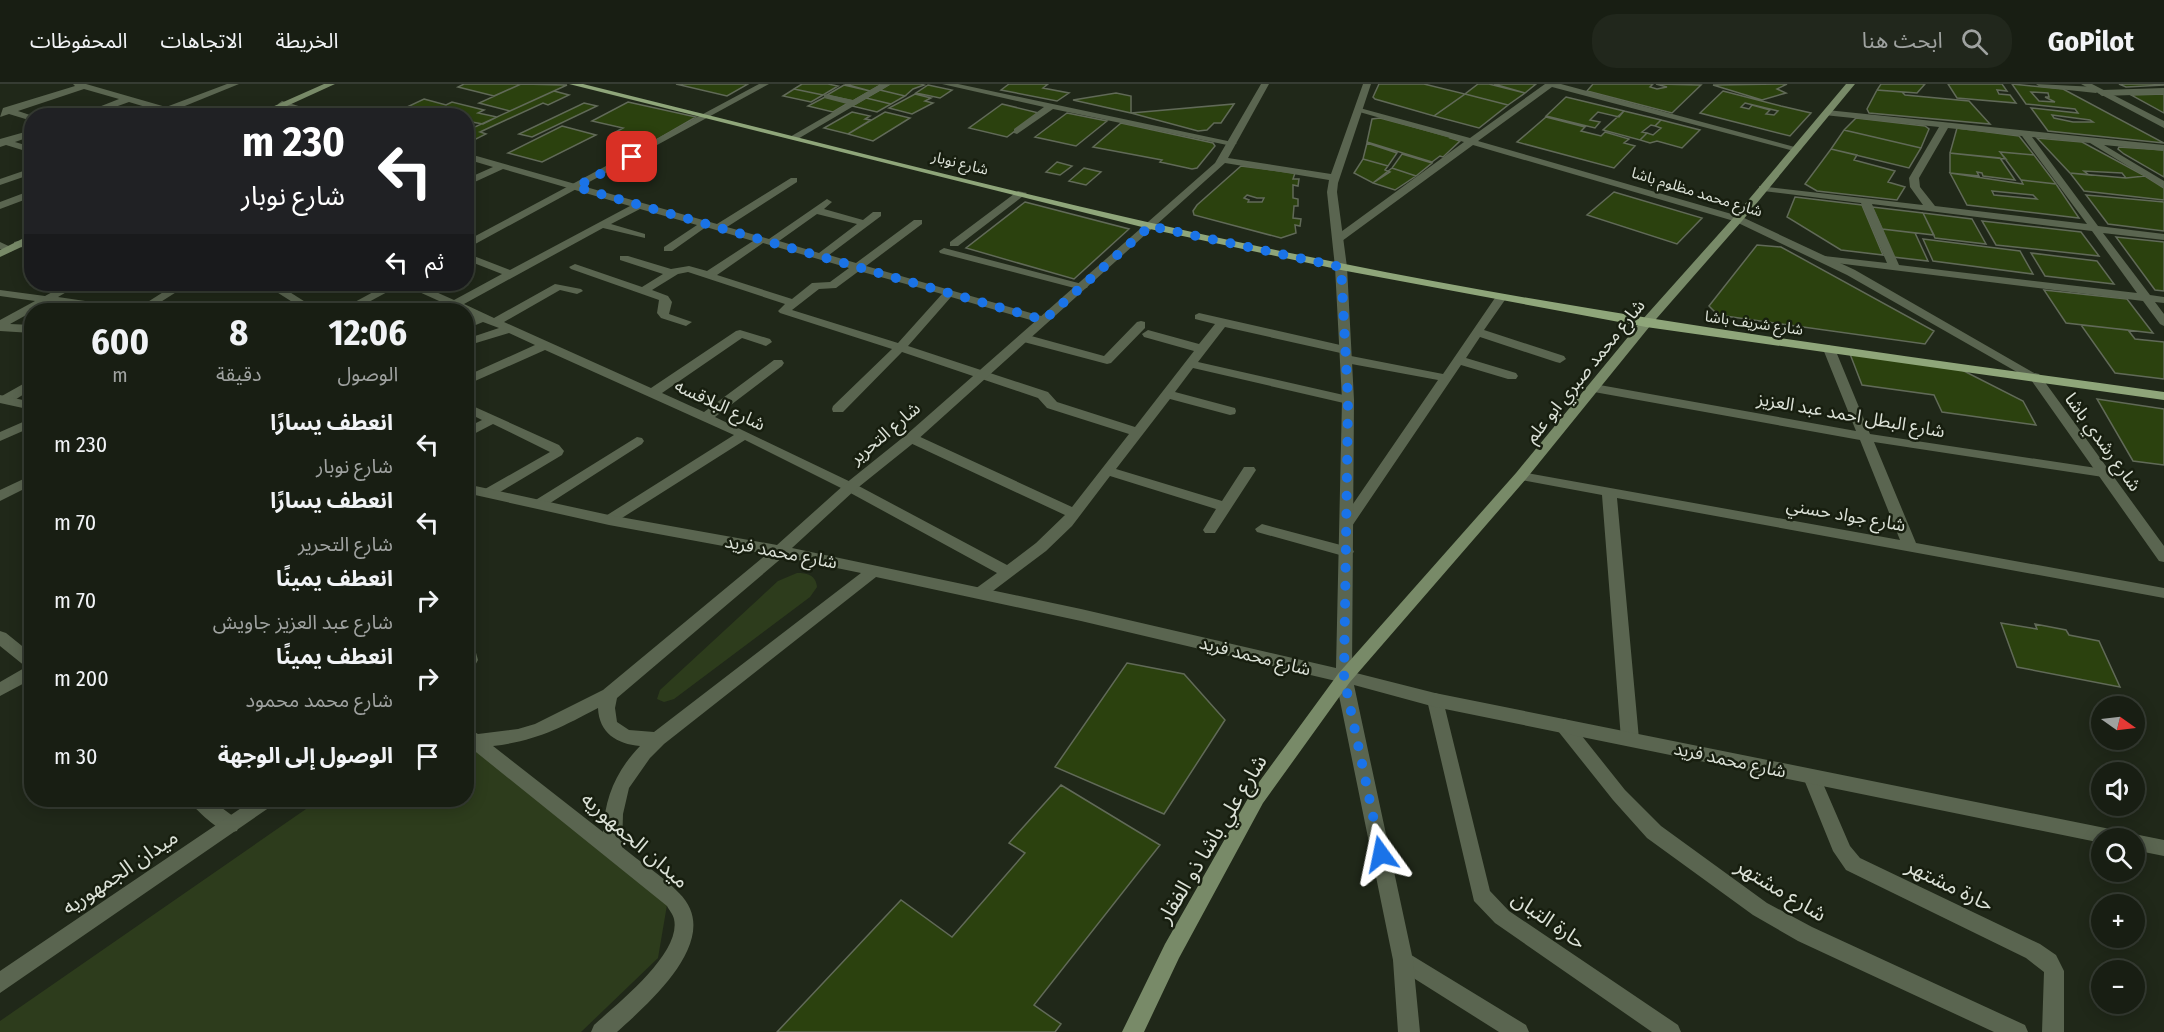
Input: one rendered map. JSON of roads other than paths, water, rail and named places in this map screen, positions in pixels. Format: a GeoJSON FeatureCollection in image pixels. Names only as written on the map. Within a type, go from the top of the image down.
{"type":"FeatureCollection","features":[{"type":"Feature","properties":{"kind":"main road"},"geometry":{"type":"LineString","coordinates":[[273,108],[331,84]]}},
{"type":"Feature","properties":{"kind":"main road","name":"شارع نوبار"},"geometry":{"type":"LineString","coordinates":[[573,84],[1150,226],[1341,267]]}},
{"type":"Feature","properties":{"kind":"main road","name":"شارع محمد صبري ابو علم"},"geometry":{"type":"LineString","coordinates":[[1344,678],[1521,476],[1646,323],[1738,219],[1850,84]]}},
{"type":"Feature","properties":{"kind":"main road"},"geometry":{"type":"LineString","coordinates":[[7,248],[24,241]]}},
{"type":"Feature","properties":{"kind":"main road","name":"شارع شريف باشا"},"geometry":{"type":"LineString","coordinates":[[1341,267],[1646,323],[2164,396]]}},
{"type":"Feature","properties":{"kind":"main road","name":"شارع علي باشا ذو الفقار"},"geometry":{"type":"LineString","coordinates":[[1133,1032],[1172,951],[1257,798],[1344,678]]}},
{"type":"Feature","properties":{"kind":"street"},"geometry":{"type":"LineString","coordinates":[[172,108],[235,84]]}},
{"type":"Feature","properties":{"kind":"street"},"geometry":{"type":"LineString","coordinates":[[474,241],[765,84]]}},
{"type":"Feature","properties":{"kind":"street"},"geometry":{"type":"LineString","coordinates":[[793,138],[887,84]]}},
{"type":"Feature","properties":{"kind":"street"},"geometry":{"type":"LineString","coordinates":[[946,84],[1232,143]]}},
{"type":"Feature","properties":{"kind":"street","name":"شارع التحرير"},"geometry":{"type":"LineString","coordinates":[[474,737],[518,736],[540,730],[609,695],[780,551],[850,487],[911,438],[1211,172],[1222,160],[1266,84]]}},
{"type":"Feature","properties":{"kind":"street"},"geometry":{"type":"LineString","coordinates":[[1367,84],[1332,192],[1341,267],[1348,400],[1344,678],[1403,960],[1409,1032]]}},
{"type":"Feature","properties":{"kind":"street"},"geometry":{"type":"LineString","coordinates":[[1338,239],[1550,84],[1797,149]]}},
{"type":"Feature","properties":{"kind":"street"},"geometry":{"type":"LineString","coordinates":[[2040,84],[2099,91],[2164,91]]}},
{"type":"Feature","properties":{"kind":"street"},"geometry":{"type":"LineString","coordinates":[[2085,84],[2164,125]]}},
{"type":"Feature","properties":{"kind":"street"},"geometry":{"type":"LineString","coordinates":[[3,111],[80,85],[160,108]]}},
{"type":"Feature","properties":{"kind":"street"},"geometry":{"type":"LineString","coordinates":[[827,96],[855,103]]}},
{"type":"Feature","properties":{"kind":"street"},"geometry":{"type":"LineString","coordinates":[[103,108],[128,99]]}},
{"type":"Feature","properties":{"kind":"street"},"geometry":{"type":"LineString","coordinates":[[282,104],[295,108]]}},
{"type":"Feature","properties":{"kind":"street"},"geometry":{"type":"LineString","coordinates":[[1017,131],[1051,106]]}},
{"type":"Feature","properties":{"kind":"street","name":"شارع محمد مظلوم باشا"},"geometry":{"type":"LineString","coordinates":[[1359,109],[1738,219],[1769,231],[1824,259],[2035,377]]}},
{"type":"Feature","properties":{"kind":"street"},"geometry":{"type":"LineString","coordinates":[[3,111],[24,116]]}},
{"type":"Feature","properties":{"kind":"street"},"geometry":{"type":"LineString","coordinates":[[1827,113],[2164,148]]}},
{"type":"Feature","properties":{"kind":"street"},"geometry":{"type":"LineString","coordinates":[[1932,209],[1915,187],[1914,178],[1945,125]]}},
{"type":"Feature","properties":{"kind":"street"},"geometry":{"type":"LineString","coordinates":[[2025,134],[2164,322]]}},
{"type":"Feature","properties":{"kind":"street"},"geometry":{"type":"LineString","coordinates":[[2,142],[24,135]]}},
{"type":"Feature","properties":{"kind":"street"},"geometry":{"type":"LineString","coordinates":[[2090,140],[2164,185]]}},
{"type":"Feature","properties":{"kind":"street"},"geometry":{"type":"LineString","coordinates":[[2,142],[24,148]]}},
{"type":"Feature","properties":{"kind":"street"},"geometry":{"type":"LineString","coordinates":[[474,158],[1044,320]]}},
{"type":"Feature","properties":{"kind":"street"},"geometry":{"type":"LineString","coordinates":[[1222,160],[1335,178]]}},
{"type":"Feature","properties":{"kind":"street"},"geometry":{"type":"LineString","coordinates":[[474,179],[502,166]]}},
{"type":"Feature","properties":{"kind":"street"},"geometry":{"type":"LineString","coordinates":[[3,179],[24,173]]}},
{"type":"Feature","properties":{"kind":"street"},"geometry":{"type":"LineString","coordinates":[[3,179],[24,185]]}},
{"type":"Feature","properties":{"kind":"street"},"geometry":{"type":"LineString","coordinates":[[720,227],[794,180]]}},
{"type":"Feature","properties":{"kind":"street"},"geometry":{"type":"LineString","coordinates":[[1763,188],[2164,237]]}},
{"type":"Feature","properties":{"kind":"street"},"geometry":{"type":"LineString","coordinates":[[954,244],[1022,193]]}},
{"type":"Feature","properties":{"kind":"street"},"geometry":{"type":"LineString","coordinates":[[0,206],[24,197]]}},
{"type":"Feature","properties":{"kind":"street"},"geometry":{"type":"LineString","coordinates":[[1865,201],[1895,267]]}},
{"type":"Feature","properties":{"kind":"street"},"geometry":{"type":"LineString","coordinates":[[709,275],[827,202]]}},
{"type":"Feature","properties":{"kind":"street"},"geometry":{"type":"LineString","coordinates":[[457,303],[639,205]]}},
{"type":"Feature","properties":{"kind":"street"},"geometry":{"type":"LineString","coordinates":[[816,210],[864,224]]}},
{"type":"Feature","properties":{"kind":"street"},"geometry":{"type":"LineString","coordinates":[[821,256],[877,214]]}},
{"type":"Feature","properties":{"kind":"street"},"geometry":{"type":"LineString","coordinates":[[790,308],[816,285],[832,286],[918,222]]}},
{"type":"Feature","properties":{"kind":"street"},"geometry":{"type":"LineString","coordinates":[[668,249],[706,223]]}},
{"type":"Feature","properties":{"kind":"street"},"geometry":{"type":"LineString","coordinates":[[603,225],[641,236]]}},
{"type":"Feature","properties":{"kind":"street"},"geometry":{"type":"LineString","coordinates":[[7,248],[24,247]]}},
{"type":"Feature","properties":{"kind":"street"},"geometry":{"type":"LineString","coordinates":[[944,251],[1082,287]]}},
{"type":"Feature","properties":{"kind":"street"},"geometry":{"type":"LineString","coordinates":[[624,258],[672,273]]}},
{"type":"Feature","properties":{"kind":"street"},"geometry":{"type":"LineString","coordinates":[[474,259],[511,274]]}},
{"type":"Feature","properties":{"kind":"street"},"geometry":{"type":"LineString","coordinates":[[1824,259],[2164,300]]}},
{"type":"Feature","properties":{"kind":"street"},"geometry":{"type":"LineString","coordinates":[[575,267],[663,298],[666,302],[663,313],[665,316],[686,322]]}},
{"type":"Feature","properties":{"kind":"street"},"geometry":{"type":"LineString","coordinates":[[643,291],[672,273],[689,269],[790,308],[1043,395],[1052,405],[1138,432]]}},
{"type":"Feature","properties":{"kind":"street"},"geometry":{"type":"LineString","coordinates":[[474,325],[489,320],[559,286],[577,291]]}},
{"type":"Feature","properties":{"kind":"street"},"geometry":{"type":"LineString","coordinates":[[40,303],[61,291]]}},
{"type":"Feature","properties":{"kind":"street"},"geometry":{"type":"LineString","coordinates":[[152,303],[172,291]]}},
{"type":"Feature","properties":{"kind":"street"},"geometry":{"type":"LineString","coordinates":[[281,291],[301,303]]}},
{"type":"Feature","properties":{"kind":"street"},"geometry":{"type":"LineString","coordinates":[[356,303],[374,291]]}},
{"type":"Feature","properties":{"kind":"street","name":"شارع البلاقسه"},"geometry":{"type":"LineString","coordinates":[[426,291],[453,303]]}},
{"type":"Feature","properties":{"kind":"street"},"geometry":{"type":"LineString","coordinates":[[838,409],[901,347],[950,292]]}},
{"type":"Feature","properties":{"kind":"street"},"geometry":{"type":"LineString","coordinates":[[0,293],[69,303]]}},
{"type":"Feature","properties":{"kind":"street"},"geometry":{"type":"LineString","coordinates":[[1347,523],[1501,297]]}},
{"type":"Feature","properties":{"kind":"street"},"geometry":{"type":"LineString","coordinates":[[0,326],[24,312]]}},
{"type":"Feature","properties":{"kind":"street","name":"شارع البلاقسه"},"geometry":{"type":"LineString","coordinates":[[474,313],[744,435],[850,487],[1008,572]]}},
{"type":"Feature","properties":{"kind":"street"},"geometry":{"type":"LineString","coordinates":[[1199,317],[1446,378]]}},
{"type":"Feature","properties":{"kind":"street"},"geometry":{"type":"LineString","coordinates":[[980,593],[1057,534],[1075,514],[1223,323]]}},
{"type":"Feature","properties":{"kind":"street"},"geometry":{"type":"LineString","coordinates":[[0,326],[24,328]]}},
{"type":"Feature","properties":{"kind":"street"},"geometry":{"type":"LineString","coordinates":[[474,340],[509,329]]}},
{"type":"Feature","properties":{"kind":"street"},"geometry":{"type":"LineString","coordinates":[[1024,338],[1107,360],[1144,330],[1202,349]]}},
{"type":"Feature","properties":{"kind":"street"},"geometry":{"type":"LineString","coordinates":[[1478,332],[1560,359]]}},
{"type":"Feature","properties":{"kind":"street"},"geometry":{"type":"LineString","coordinates":[[653,393],[740,334],[766,342]]}},
{"type":"Feature","properties":{"kind":"street"},"geometry":{"type":"LineString","coordinates":[[474,377],[546,345]]}},
{"type":"Feature","properties":{"kind":"street"},"geometry":{"type":"LineString","coordinates":[[1829,349],[1910,547]]}},
{"type":"Feature","properties":{"kind":"street"},"geometry":{"type":"LineString","coordinates":[[1459,360],[1512,376]]}},
{"type":"Feature","properties":{"kind":"street"},"geometry":{"type":"LineString","coordinates":[[706,417],[778,363]]}},
{"type":"Feature","properties":{"kind":"street"},"geometry":{"type":"LineString","coordinates":[[1190,364],[1348,400]]}},
{"type":"Feature","properties":{"kind":"street","name":"شارع رشدي باشا"},"geometry":{"type":"LineString","coordinates":[[2035,377],[2164,557]]}},
{"type":"Feature","properties":{"kind":"street"},"geometry":{"type":"LineString","coordinates":[[2,400],[24,388]]}},
{"type":"Feature","properties":{"kind":"street","name":"شارع البطل احمد عبد العزيز"},"geometry":{"type":"LineString","coordinates":[[1594,388],[1865,437],[2103,473]]}},
{"type":"Feature","properties":{"kind":"street"},"geometry":{"type":"LineString","coordinates":[[1167,394],[1230,411]]}},
{"type":"Feature","properties":{"kind":"street"},"geometry":{"type":"LineString","coordinates":[[2,400],[24,404]]}},
{"type":"Feature","properties":{"kind":"street"},"geometry":{"type":"LineString","coordinates":[[474,411],[554,448],[556,451],[555,455],[490,492]]}},
{"type":"Feature","properties":{"kind":"street"},"geometry":{"type":"LineString","coordinates":[[474,430],[493,419]]}},
{"type":"Feature","properties":{"kind":"street"},"geometry":{"type":"LineString","coordinates":[[0,437],[24,426]]}},
{"type":"Feature","properties":{"kind":"street"},"geometry":{"type":"LineString","coordinates":[[609,520],[744,435]]}},
{"type":"Feature","properties":{"kind":"street"},"geometry":{"type":"LineString","coordinates":[[911,438],[1075,514]]}},
{"type":"Feature","properties":{"kind":"street"},"geometry":{"type":"LineString","coordinates":[[538,504],[637,441]]}},
{"type":"Feature","properties":{"kind":"street"},"geometry":{"type":"LineString","coordinates":[[1210,530],[1249,470]]}},
{"type":"Feature","properties":{"kind":"street"},"geometry":{"type":"LineString","coordinates":[[1108,471],[1225,507]]}},
{"type":"Feature","properties":{"kind":"street","name":"شارع جواد حسني"},"geometry":{"type":"LineString","coordinates":[[1521,476],[2164,593]]}},
{"type":"Feature","properties":{"kind":"street"},"geometry":{"type":"LineString","coordinates":[[0,496],[24,483]]}},
{"type":"Feature","properties":{"kind":"street","name":"شارع محمد فريد"},"geometry":{"type":"LineString","coordinates":[[474,489],[609,520],[780,551],[980,593],[1272,658],[1435,700],[2091,833]]}},
{"type":"Feature","properties":{"kind":"street"},"geometry":{"type":"LineString","coordinates":[[1609,492],[1630,739]]}},
{"type":"Feature","properties":{"kind":"street"},"geometry":{"type":"LineString","coordinates":[[1262,529],[1347,552]]}},
{"type":"Feature","properties":{"kind":"street"},"geometry":{"type":"LineString","coordinates":[[612,849],[612,820],[617,790],[633,762],[658,738],[874,570]]}},
{"type":"Feature","properties":{"kind":"street"},"geometry":{"type":"LineString","coordinates":[[0,637],[24,656]]}},
{"type":"Feature","properties":{"kind":"street"},"geometry":{"type":"LineString","coordinates":[[0,690],[24,676]]}},
{"type":"Feature","properties":{"kind":"street"},"geometry":{"type":"LineString","coordinates":[[609,695],[605,708],[606,720],[613,730],[625,737],[640,740],[658,738]]}},
{"type":"Feature","properties":{"kind":"street","name":"حارة التبان"},"geometry":{"type":"LineString","coordinates":[[1435,700],[1481,895],[1502,918],[1669,1032]]}},
{"type":"Feature","properties":{"kind":"street","name":"شارع مشتهر"},"geometry":{"type":"LineString","coordinates":[[1564,726],[1619,795],[1654,832],[1751,902],[1805,934],[2017,1032]]}},
{"type":"Feature","properties":{"kind":"street","name":"ميدان الجمهوريه"},"geometry":{"type":"LineString","coordinates":[[474,739],[674,900],[685,921],[679,950],[655,980],[602,1032]]}},
{"type":"Feature","properties":{"kind":"street","name":"حارة مشتهر"},"geometry":{"type":"LineString","coordinates":[[1812,777],[1843,851],[1853,864],[2033,951],[2049,962],[2054,971],[2053,1032]]}},
{"type":"Feature","properties":{"kind":"street"},"geometry":{"type":"LineString","coordinates":[[207,807],[230,825]]}},
{"type":"Feature","properties":{"kind":"street","name":"ميدان الجمهوريه"},"geometry":{"type":"LineString","coordinates":[[0,983],[257,807]]}},
{"type":"Feature","properties":{"kind":"street"},"geometry":{"type":"LineString","coordinates":[[2145,845],[2164,849]]}},
{"type":"Feature","properties":{"kind":"street"},"geometry":{"type":"LineString","coordinates":[[1403,960],[1518,1032]]}}]}
